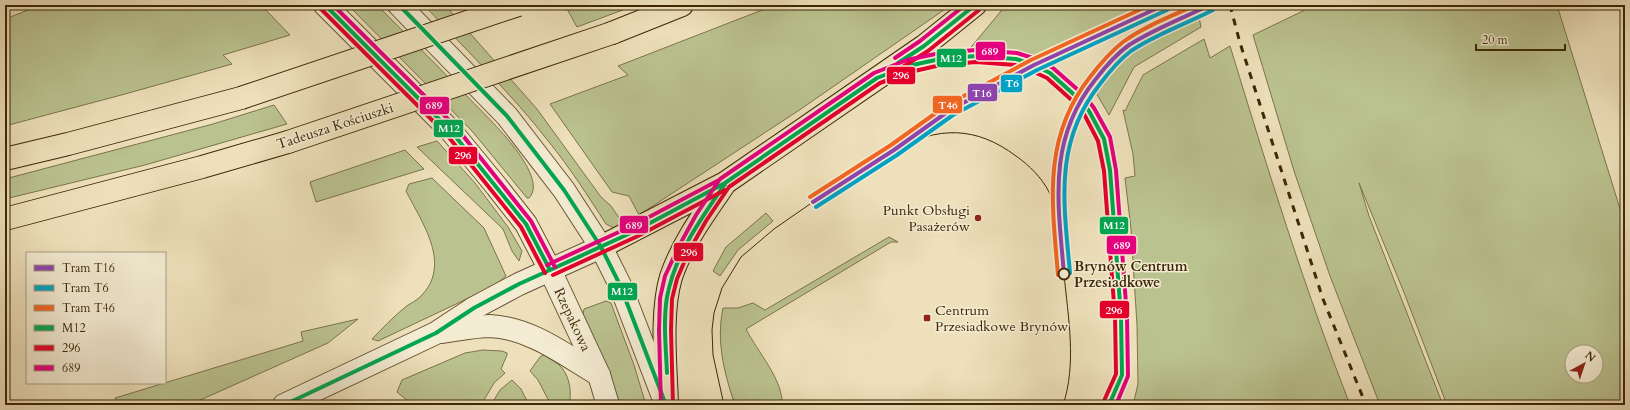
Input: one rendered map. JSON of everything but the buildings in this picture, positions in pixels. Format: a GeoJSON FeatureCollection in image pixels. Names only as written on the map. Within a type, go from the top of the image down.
{"type":"FeatureCollection","features":[{"type":"Feature","properties":{"kind":"main road"},"geometry":{"type":"LineString","coordinates":[[5,159],[68,144],[241,98],[518,5]]}},
{"type":"Feature","properties":{"kind":"main road","name":"Tadeusza Kościuszki"},"geometry":{"type":"LineString","coordinates":[[5,219],[202,167],[288,142],[612,33],[682,5]]}},
{"type":"Feature","properties":{"kind":"main road"},"geometry":{"type":"LineString","coordinates":[[602,247],[725,183],[924,46],[975,5]]}},
{"type":"Feature","properties":{"kind":"main road"},"geometry":{"type":"LineString","coordinates":[[666,405],[666,298],[671,277],[694,230],[725,183]]}},
{"type":"Feature","properties":{"kind":"street","name":"Rzepakowa"},"geometry":{"type":"LineString","coordinates":[[325,5],[451,132],[526,224],[550,270],[599,375],[608,405]]}},
{"type":"Feature","properties":{"kind":"street"},"geometry":{"type":"LineString","coordinates":[[399,5],[507,116],[564,190],[602,247],[630,308],[666,405]]}},
{"type":"Feature","properties":{"kind":"street"},"geometry":{"type":"LineString","coordinates":[[293,401],[436,333],[474,308],[550,270],[602,247]]}},
{"type":"Feature","properties":{"kind":"street"},"geometry":{"type":"LineString","coordinates":[[436,333],[490,326],[515,330],[538,338],[599,375]]}},
{"type":"Feature","properties":{"kind":"green space"},"geometry":{"type":"Polygon","coordinates":[[[41,5],[261,5],[290,35],[223,55],[232,64],[5,126],[5,19],[41,5]]]}},
{"type":"Feature","properties":{"kind":"green space"},"geometry":{"type":"Polygon","coordinates":[[[348,5],[377,5],[496,126],[517,151],[530,174],[533,181],[533,187],[529,198],[527,198],[472,131],[348,5]]]}},
{"type":"Feature","properties":{"kind":"green space"},"geometry":{"type":"Polygon","coordinates":[[[424,5],[445,5],[537,109],[601,197],[611,206],[624,225],[614,228],[606,224],[572,172],[534,124],[504,89],[424,5]]]}},
{"type":"Feature","properties":{"kind":"green space"},"geometry":{"type":"Polygon","coordinates":[[[576,5],[636,5],[577,27],[567,9],[576,5]]]}},
{"type":"Feature","properties":{"kind":"green space"},"geometry":{"type":"Polygon","coordinates":[[[775,5],[951,5],[798,111],[639,215],[629,196],[612,192],[550,104],[628,75],[618,66],[775,5]]]}},
{"type":"Feature","properties":{"kind":"green space"},"geometry":{"type":"Polygon","coordinates":[[[1006,5],[1147,5],[1033,57],[1004,50],[982,49],[967,52],[1006,5]]]}},
{"type":"Feature","properties":{"kind":"green space"},"geometry":{"type":"Polygon","coordinates":[[[1303,5],[1557,5],[1625,225],[1625,405],[1447,405],[1405,295],[1359,183],[1369,216],[1443,405],[1380,405],[1330,276],[1294,171],[1253,35],[1303,11],[1303,5]]]}},
{"type":"Feature","properties":{"kind":"green space"},"geometry":{"type":"Polygon","coordinates":[[[1199,17],[1201,27],[1134,67],[1109,115],[1095,91],[1105,78],[1117,66],[1142,47],[1199,17]]]}},
{"type":"Feature","properties":{"kind":"green space"},"geometry":{"type":"Polygon","coordinates":[[[1204,39],[1210,58],[1230,46],[1272,182],[1317,316],[1350,405],[1132,405],[1138,384],[1137,325],[1131,229],[1125,178],[1135,176],[1133,154],[1123,110],[1125,111],[1143,75],[1204,39]]]}},
{"type":"Feature","properties":{"kind":"green space"},"geometry":{"type":"Polygon","coordinates":[[[274,105],[287,124],[145,165],[5,199],[5,179],[213,124],[274,105]]]}},
{"type":"Feature","properties":{"kind":"green space"},"geometry":{"type":"Polygon","coordinates":[[[437,141],[475,183],[508,227],[522,251],[519,261],[512,251],[503,229],[417,147],[437,141]]]}},
{"type":"Feature","properties":{"kind":"green space"},"geometry":{"type":"Polygon","coordinates":[[[405,150],[424,169],[316,202],[310,182],[405,150]]]}},
{"type":"Feature","properties":{"kind":"green space"},"geometry":{"type":"Polygon","coordinates":[[[432,178],[484,228],[506,276],[494,286],[378,341],[372,339],[399,312],[420,297],[430,285],[434,271],[434,258],[431,244],[420,217],[406,191],[409,184],[432,178]]]}},
{"type":"Feature","properties":{"kind":"green space"},"geometry":{"type":"Polygon","coordinates":[[[766,213],[773,221],[738,250],[720,276],[713,271],[726,247],[766,213]]]}},
{"type":"Feature","properties":{"kind":"green space"},"geometry":{"type":"Polygon","coordinates":[[[889,237],[898,242],[891,242],[746,329],[769,366],[779,386],[782,405],[735,405],[722,357],[720,333],[723,308],[738,308],[753,303],[765,310],[889,237]]]}},
{"type":"Feature","properties":{"kind":"green space"},"geometry":{"type":"Polygon","coordinates":[[[606,301],[611,303],[634,365],[646,405],[616,405],[583,314],[584,309],[606,301]]]}},
{"type":"Feature","properties":{"kind":"green space"},"geometry":{"type":"Polygon","coordinates":[[[358,319],[328,343],[189,405],[116,405],[115,398],[161,384],[166,384],[166,383],[303,341],[301,332],[358,319]]]}},
{"type":"Feature","properties":{"kind":"green space"},"geometry":{"type":"Polygon","coordinates":[[[483,350],[502,351],[507,353],[507,355],[501,369],[505,373],[494,383],[481,405],[413,405],[397,392],[402,380],[465,353],[483,350]]]}},
{"type":"Feature","properties":{"kind":"green space"},"geometry":{"type":"Polygon","coordinates":[[[544,355],[558,364],[567,376],[570,386],[569,405],[551,405],[538,380],[530,371],[540,357],[544,355]]]}},
{"type":"Feature","properties":{"kind":"green space"},"geometry":{"type":"Polygon","coordinates":[[[512,380],[521,389],[529,405],[491,405],[500,390],[512,380]]]}},
{"type":"Feature","properties":{"kind":"tram line","name":"T46"},"geometry":{"type":"LineString","coordinates":[[810,197],[891,145],[947,105],[1031,60],[1150,5]]}},
{"type":"Feature","properties":{"kind":"tram line","name":"T16"},"geometry":{"type":"LineString","coordinates":[[813,202],[894,150],[950,110],[1034,65],[1164,5]]}},
{"type":"Feature","properties":{"kind":"tram line","name":"T46"},"geometry":{"type":"LineString","coordinates":[[1058,275],[1054,222],[1054,172],[1057,147],[1064,123],[1075,100],[1098,67],[1109,54],[1123,42],[1149,26],[1196,5]]}},
{"type":"Feature","properties":{"kind":"tram line","name":"T16"},"geometry":{"type":"LineString","coordinates":[[1064,274],[1060,222],[1059,173],[1069,126],[1080,103],[1106,66],[1129,45],[1158,29],[1210,5]]}},
{"type":"Feature","properties":{"kind":"tram line","name":"T6"},"geometry":{"type":"LineString","coordinates":[[816,207],[897,155],[953,115],[1037,70],[1167,10]]}},
{"type":"Feature","properties":{"kind":"tram line","name":"T6"},"geometry":{"type":"LineString","coordinates":[[1070,273],[1064,198],[1065,175],[1068,152],[1075,129],[1085,106],[1100,84],[1122,58],[1131,51],[1161,34],[1213,10]]}},
{"type":"Feature","properties":{"kind":"tram line"},"geometry":{"type":"LineString","coordinates":[[894,150],[910,142],[941,133],[971,135],[986,139],[1001,146],[1026,163],[1046,187],[1056,210],[1062,242]]}},
{"type":"Feature","properties":{"kind":"tram line"},"geometry":{"type":"LineString","coordinates":[[724,405],[713,355],[712,330],[714,313],[722,288],[741,257],[774,229],[813,202]]}},
{"type":"Feature","properties":{"kind":"tram line"},"geometry":{"type":"LineString","coordinates":[[1063,405],[1070,373],[1071,357],[1064,274]]}},
{"type":"Feature","properties":{"kind":"railway"},"geometry":{"type":"LineString","coordinates":[[1230,5],[1240,43],[1323,299],[1366,405]]}},
{"type":"Feature","properties":{"kind":"transit line","name":"M12"},"geometry":{"type":"LineString","coordinates":[[325,5],[451,131],[526,224],[550,270]]}},
{"type":"Feature","properties":{"kind":"transit line","name":"689"},"geometry":{"type":"LineString","coordinates":[[333,5],[456,127],[531,221],[555,267]]}},
{"type":"Feature","properties":{"kind":"transit line","name":"M12"},"geometry":{"type":"LineString","coordinates":[[399,5],[507,116],[564,190],[601,247],[620,285],[666,405]]}},
{"type":"Feature","properties":{"kind":"transit line","name":"689"},"geometry":{"type":"LineString","coordinates":[[895,58],[920,41],[965,5]]}},
{"type":"Feature","properties":{"kind":"transit line","name":"M12"},"geometry":{"type":"LineString","coordinates":[[898,63],[924,46],[975,5]]}},
{"type":"Feature","properties":{"kind":"transit line","name":"296"},"geometry":{"type":"LineString","coordinates":[[321,9],[447,135],[521,227],[545,273]]}},
{"type":"Feature","properties":{"kind":"transit line","name":"296"},"geometry":{"type":"LineString","coordinates":[[901,68],[928,51],[979,10]]}},
{"type":"Feature","properties":{"kind":"transit line","name":"689"},"geometry":{"type":"LineString","coordinates":[[661,405],[659,330],[660,298],[665,276],[696,215],[720,179],[874,73],[907,60],[940,53],[976,50],[1017,53],[1036,59],[1053,68],[1085,96],[1094,108],[1110,137],[1116,170],[1127,317],[1128,376],[1116,405]]}},
{"type":"Feature","properties":{"kind":"transit line","name":"M12"},"geometry":{"type":"LineString","coordinates":[[550,270],[635,231],[725,183],[877,78],[908,66],[940,59],[976,56],[1016,59],[1034,65],[1050,73],[1080,100],[1089,111],[1104,139],[1110,170],[1121,317],[1122,375],[1109,405]]}},
{"type":"Feature","properties":{"kind":"transit line","name":"296"},"geometry":{"type":"LineString","coordinates":[[673,405],[671,330],[672,299],[677,279],[689,251],[706,221],[729,187],[880,83],[910,72],[941,65],[976,62],[1015,65],[1047,78],[1076,104],[1084,114],[1098,141],[1104,171],[1115,317],[1116,374],[1103,403]]}},
{"type":"Feature","properties":{"kind":"transit line","name":"689"},"geometry":{"type":"LineString","coordinates":[[547,265],[632,226],[719,180]]}},
{"type":"Feature","properties":{"kind":"transit line","name":"M12"},"geometry":{"type":"LineString","coordinates":[[667,373],[665,316],[667,297],[671,281],[676,266],[690,238],[725,184]]}},
{"type":"Feature","properties":{"kind":"transit line","name":"296"},"geometry":{"type":"LineString","coordinates":[[553,275],[638,236],[725,190]]}},
{"type":"Feature","properties":{"kind":"transit line","name":"M12"},"geometry":{"type":"LineString","coordinates":[[284,405],[436,333],[474,308],[519,284],[581,256]]}},
{"type":"Feature","properties":{"kind":"place","name":"Punkt Obsługi Pasażerów"},"geometry":{"type":"Point","coordinates":[978,218]}},
{"type":"Feature","properties":{"kind":"place","name":"Brynów Centrum Przesiadkowe"},"geometry":{"type":"Point","coordinates":[1064,274]}},
{"type":"Feature","properties":{"kind":"place","name":"Centrum Przesiadkowe Brynów"},"geometry":{"type":"Point","coordinates":[927,318]}}]}
